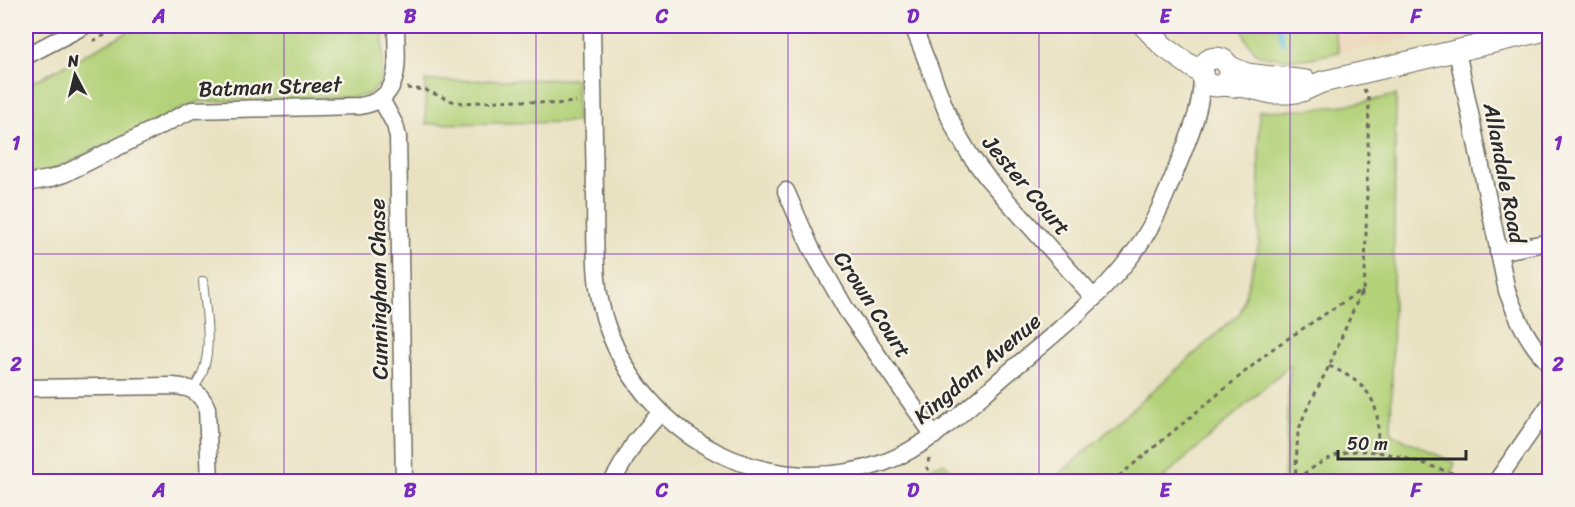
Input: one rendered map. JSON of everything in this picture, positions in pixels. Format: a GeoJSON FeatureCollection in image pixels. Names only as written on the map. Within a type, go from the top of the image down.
{"type":"FeatureCollection","features":[{"type":"Feature","properties":{"kind":"street"},"geometry":{"type":"LineString","coordinates":[[26,56],[84,26]]}},
{"type":"Feature","properties":{"kind":"street"},"geometry":{"type":"LineString","coordinates":[[381,99],[393,85],[396,62],[396,26]]}},
{"type":"Feature","properties":{"kind":"street","name":"Kingdom Avenue"},"geometry":{"type":"LineString","coordinates":[[592,26],[596,258],[600,302],[606,325],[627,371],[640,390],[660,413],[685,433],[725,456],[748,465],[795,473],[838,473],[881,463],[898,457],[934,436],[1094,298],[1130,258],[1159,212],[1198,116],[1202,91],[1213,75]]}},
{"type":"Feature","properties":{"kind":"street","name":"Jester Court"},"geometry":{"type":"LineString","coordinates":[[913,26],[939,93],[970,155],[988,179],[1094,298]]}},
{"type":"Feature","properties":{"kind":"street"},"geometry":{"type":"LineString","coordinates":[[1144,26],[1163,46],[1213,75],[1253,75],[1322,82],[1550,30]]}},
{"type":"Feature","properties":{"kind":"street"},"geometry":{"type":"LineString","coordinates":[[1161,26],[1213,75]]}},
{"type":"Feature","properties":{"kind":"street","name":"Allandale Road"},"geometry":{"type":"LineString","coordinates":[[1457,51],[1507,291],[1520,325],[1530,341],[1550,364]]}},
{"type":"Feature","properties":{"kind":"street","name":"Batman Street"},"geometry":{"type":"LineString","coordinates":[[26,183],[50,180],[64,174],[192,110],[360,106],[381,99]]}},
{"type":"Feature","properties":{"kind":"street","name":"Cunningham Chase"},"geometry":{"type":"LineString","coordinates":[[381,99],[395,125],[398,137],[404,482]]}},
{"type":"Feature","properties":{"kind":"street","name":"Crown Court"},"geometry":{"type":"LineString","coordinates":[[786,191],[816,258],[846,311],[934,436]]}},
{"type":"Feature","properties":{"kind":"street"},"geometry":{"type":"LineString","coordinates":[[1498,252],[1550,242]]}},
{"type":"Feature","properties":{"kind":"street"},"geometry":{"type":"LineString","coordinates":[[26,388],[173,386],[194,390],[207,408],[210,482]]}},
{"type":"Feature","properties":{"kind":"street"},"geometry":{"type":"LineString","coordinates":[[1496,482],[1550,404]]}},
{"type":"Feature","properties":{"kind":"street"},"geometry":{"type":"LineString","coordinates":[[612,482],[635,442],[660,413]]}},
{"type":"Feature","properties":{"kind":"lane"},"geometry":{"type":"LineString","coordinates":[[194,390],[204,369],[207,353],[203,280]]}},
{"type":"Feature","properties":{"kind":"path"},"geometry":{"type":"LineString","coordinates":[[1360,74],[1369,101],[1365,276],[1362,295],[1362,290]]}},
{"type":"Feature","properties":{"kind":"path"},"geometry":{"type":"LineString","coordinates":[[393,85],[425,90],[463,103],[515,100],[553,105],[593,100]]}},
{"type":"Feature","properties":{"kind":"path"},"geometry":{"type":"LineString","coordinates":[[1294,481],[1299,432],[1305,413],[1329,366],[1362,290]]}},
{"type":"Feature","properties":{"kind":"path"},"geometry":{"type":"LineString","coordinates":[[1112,482],[1275,348],[1362,290]]}},
{"type":"Feature","properties":{"kind":"path"},"geometry":{"type":"LineString","coordinates":[[1329,366],[1360,382],[1374,405],[1378,421],[1376,452]]}},
{"type":"Feature","properties":{"kind":"path"},"geometry":{"type":"LineString","coordinates":[[934,436],[927,468],[939,482]]}},
{"type":"Feature","properties":{"kind":"path"},"geometry":{"type":"LineString","coordinates":[[1294,481],[1329,458],[1356,451],[1376,452],[1455,474]]}},
{"type":"Feature","properties":{"kind":"shaded area"},"geometry":{"type":"Polygon","coordinates":[[[1333,26],[1468,26],[1339,52],[1333,26]]]}},
{"type":"Feature","properties":{"kind":"green space"},"geometry":{"type":"Polygon","coordinates":[[[139,26],[383,26],[383,65],[379,86],[369,94],[356,97],[197,102],[49,172],[26,177],[26,82],[37,80],[139,26]]]}},
{"type":"Feature","properties":{"kind":"green space"},"geometry":{"type":"Polygon","coordinates":[[[1242,26],[1333,26],[1339,52],[1307,59],[1282,59],[1258,55],[1246,40],[1242,26]]]}},
{"type":"Feature","properties":{"kind":"green space"},"geometry":{"type":"Polygon","coordinates":[[[576,79],[577,122],[426,124],[425,81],[576,79]]]}},
{"type":"Feature","properties":{"kind":"green space"},"geometry":{"type":"Polygon","coordinates":[[[1396,95],[1391,433],[1455,463],[1450,475],[1336,479],[1332,482],[1284,481],[1290,365],[1160,481],[1052,481],[1240,313],[1259,244],[1259,111],[1328,107],[1396,95]]]}},
{"type":"Feature","properties":{"kind":"green space"},"geometry":{"type":"Polygon","coordinates":[[[944,463],[960,481],[936,481],[927,468],[944,463]]]}},
{"type":"Feature","properties":{"kind":"waterway"},"geometry":{"type":"LineString","coordinates":[[1279,26],[1283,43]]}}]}
